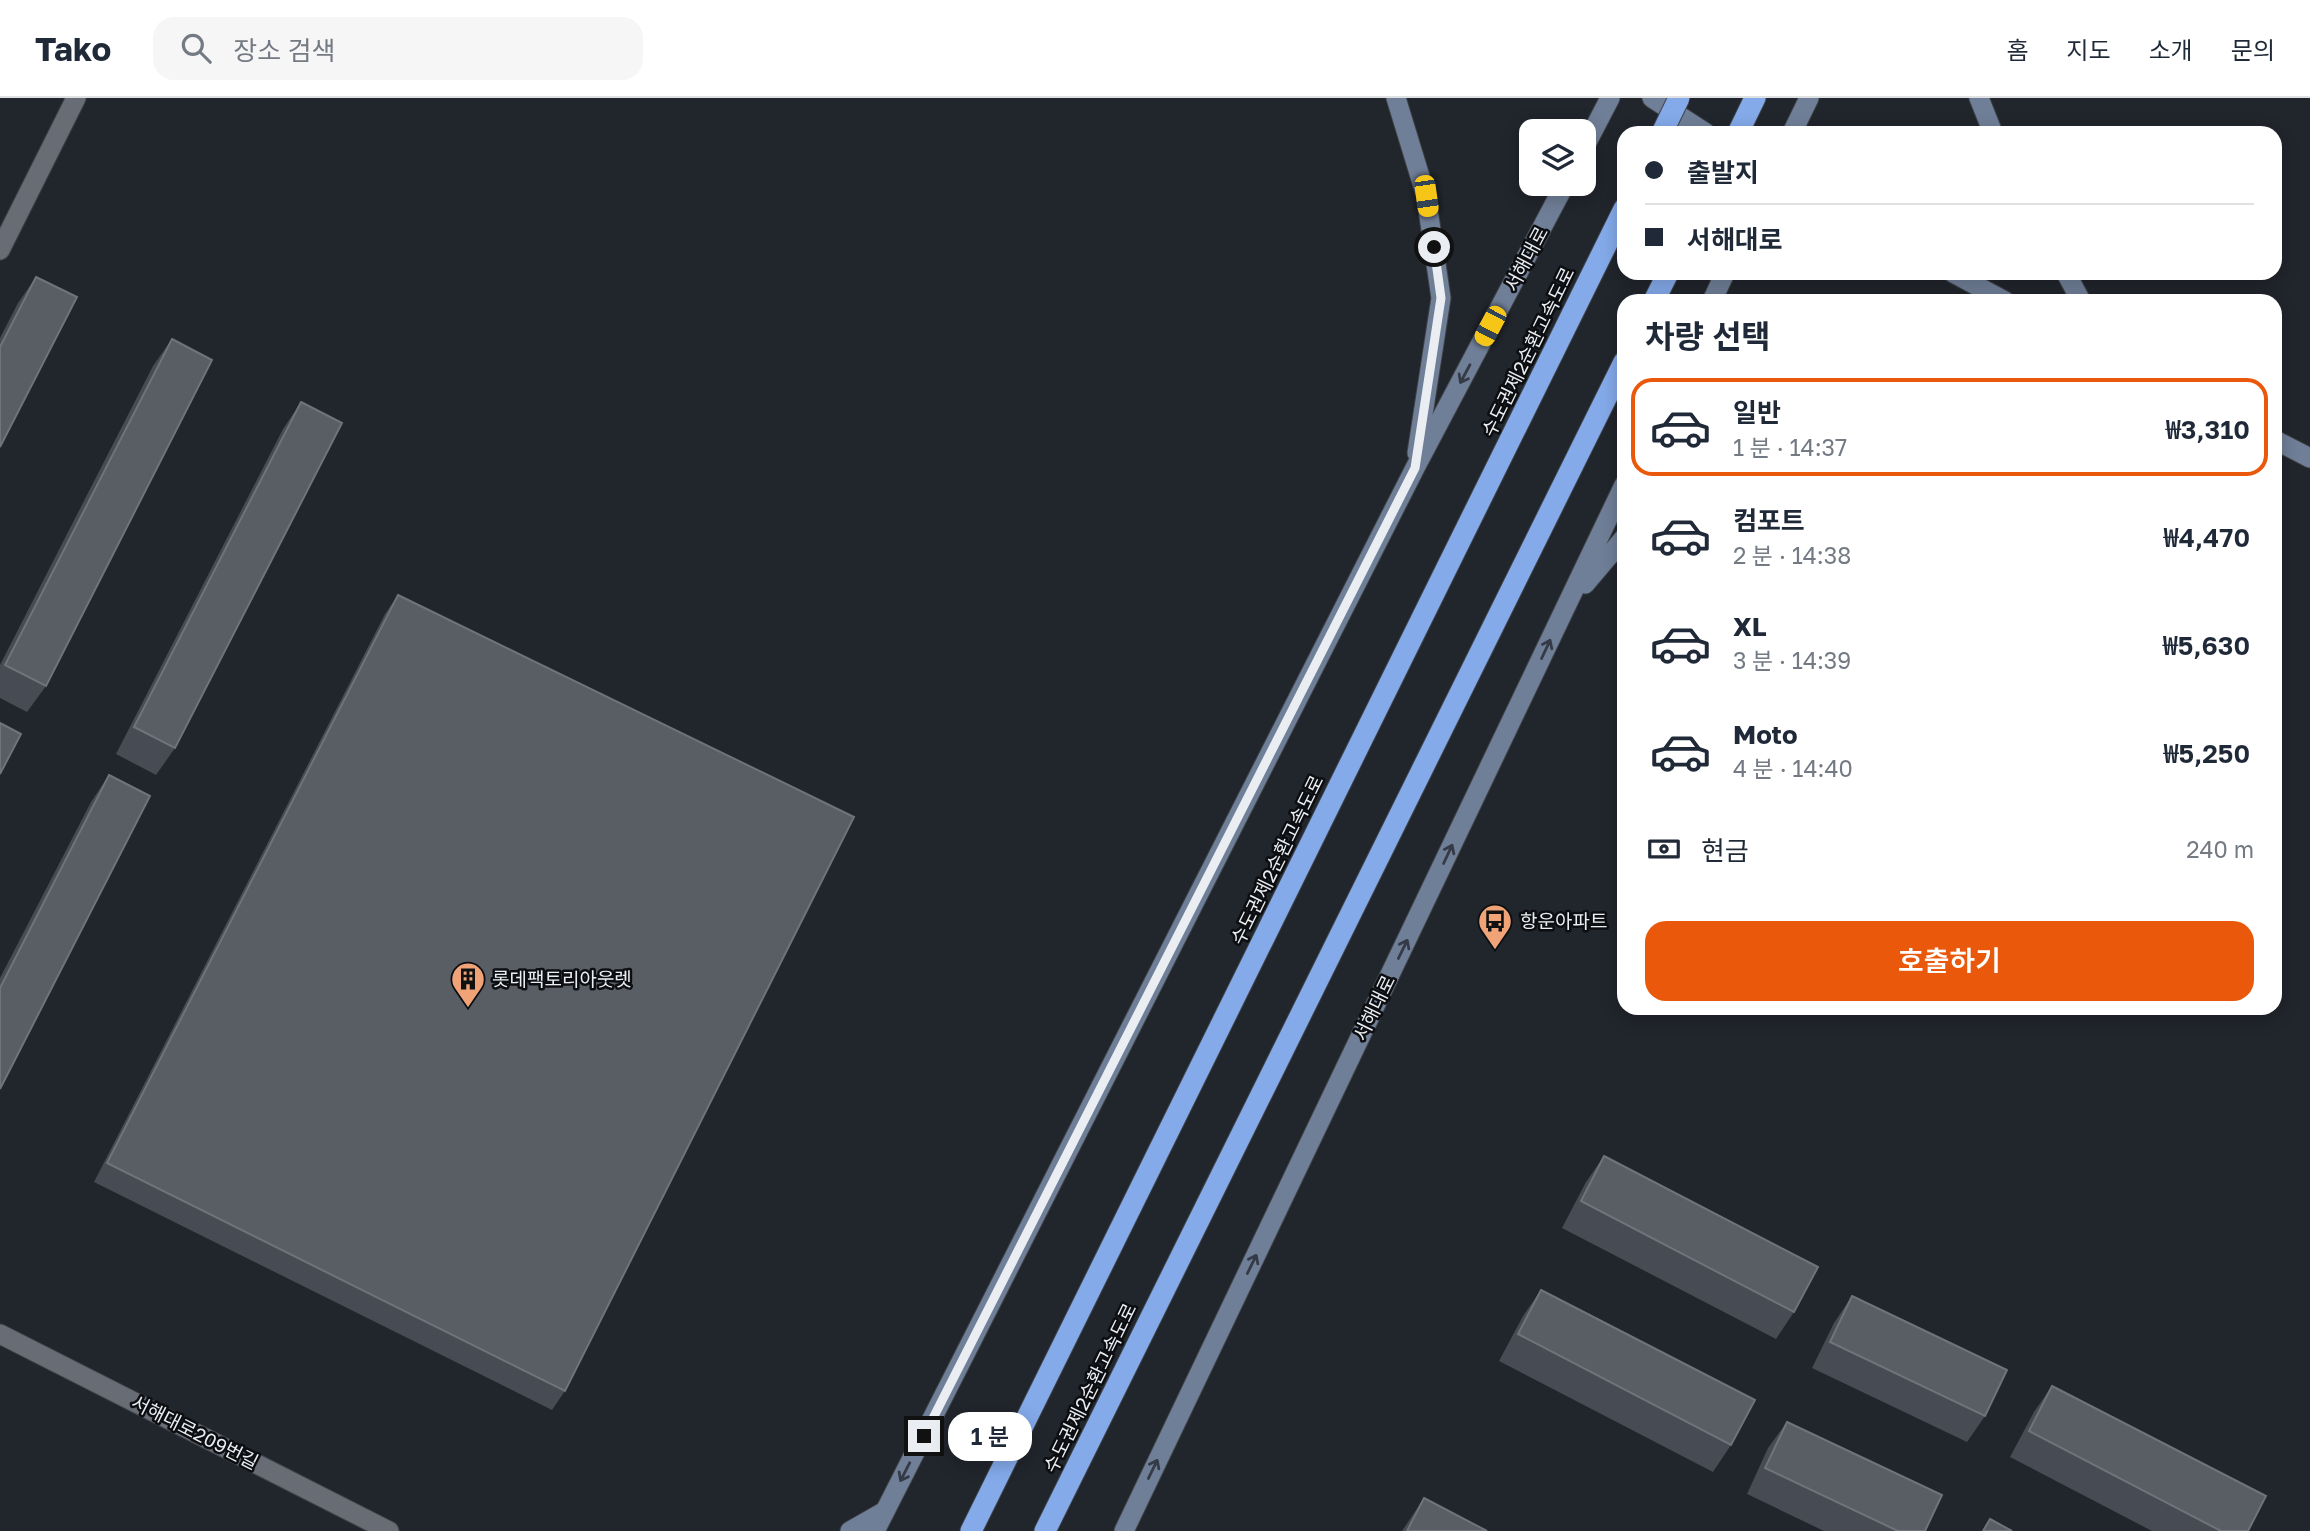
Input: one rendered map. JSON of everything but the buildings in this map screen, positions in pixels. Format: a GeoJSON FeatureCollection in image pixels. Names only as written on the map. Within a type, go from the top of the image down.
{"type":"FeatureCollection","features":[{"type":"Feature","properties":{"kind":"highway"},"geometry":{"type":"LineString","coordinates":[[1665,126],[1679,98]]}},
{"type":"Feature","properties":{"kind":"highway"},"geometry":{"type":"LineString","coordinates":[[1741,126],[1755,98]]}},
{"type":"Feature","properties":{"kind":"highway","name":"수도권제2순환고속도로"},"geometry":{"type":"LineString","coordinates":[[971,1531],[1617,223]]}},
{"type":"Feature","properties":{"kind":"highway","name":"수도권제2순환고속도로"},"geometry":{"type":"LineString","coordinates":[[1045,1531],[1617,376]]}},
{"type":"Feature","properties":{"kind":"main road"},"geometry":{"type":"LineString","coordinates":[[1396,98],[1426,196],[1441,298],[1415,468]]}},
{"type":"Feature","properties":{"kind":"main road"},"geometry":{"type":"LineString","coordinates":[[1596,125],[1610,98]]}},
{"type":"Feature","properties":{"kind":"main road"},"geometry":{"type":"LineString","coordinates":[[1652,98],[1695,126]]}},
{"type":"Feature","properties":{"kind":"main road"},"geometry":{"type":"LineString","coordinates":[[1795,126],[1809,98]]}},
{"type":"Feature","properties":{"kind":"main road"},"geometry":{"type":"LineString","coordinates":[[1979,98],[1990,126]]}},
{"type":"Feature","properties":{"kind":"main road","name":"서해대로"},"geometry":{"type":"LineString","coordinates":[[875,1531],[1415,468],[1559,196]]}},
{"type":"Feature","properties":{"kind":"main road"},"geometry":{"type":"LineString","coordinates":[[1966,280],[1992,294]]}},
{"type":"Feature","properties":{"kind":"main road"},"geometry":{"type":"LineString","coordinates":[[2282,444],[2310,458]]}},
{"type":"Feature","properties":{"kind":"main road","name":"서해대로"},"geometry":{"type":"LineString","coordinates":[[1124,1531],[1617,500]]}},
{"type":"Feature","properties":{"kind":"main road"},"geometry":{"type":"LineString","coordinates":[[1566,606],[1617,546]]}},
{"type":"Feature","properties":{"kind":"main road"},"geometry":{"type":"LineString","coordinates":[[850,1531],[886,1510]]}},
{"type":"Feature","properties":{"kind":"street"},"geometry":{"type":"LineString","coordinates":[[0,250],[76,98]]}},
{"type":"Feature","properties":{"kind":"street","name":"서해대로209번길"},"geometry":{"type":"LineString","coordinates":[[0,1334],[389,1531]]}},
{"type":"Feature","properties":{"kind":"place","name":"항운아파트"},"geometry":{"type":"Point","coordinates":[1495,951]}},
{"type":"Feature","properties":{"kind":"place","name":"롯데팩토리아웃렛"},"geometry":{"type":"Point","coordinates":[468,1009]}},
{"type":"Feature","properties":{"kind":"route"},"geometry":{"type":"LineString","coordinates":[[924,1436],[1415,468],[1441,298],[1434,247]]}}]}
